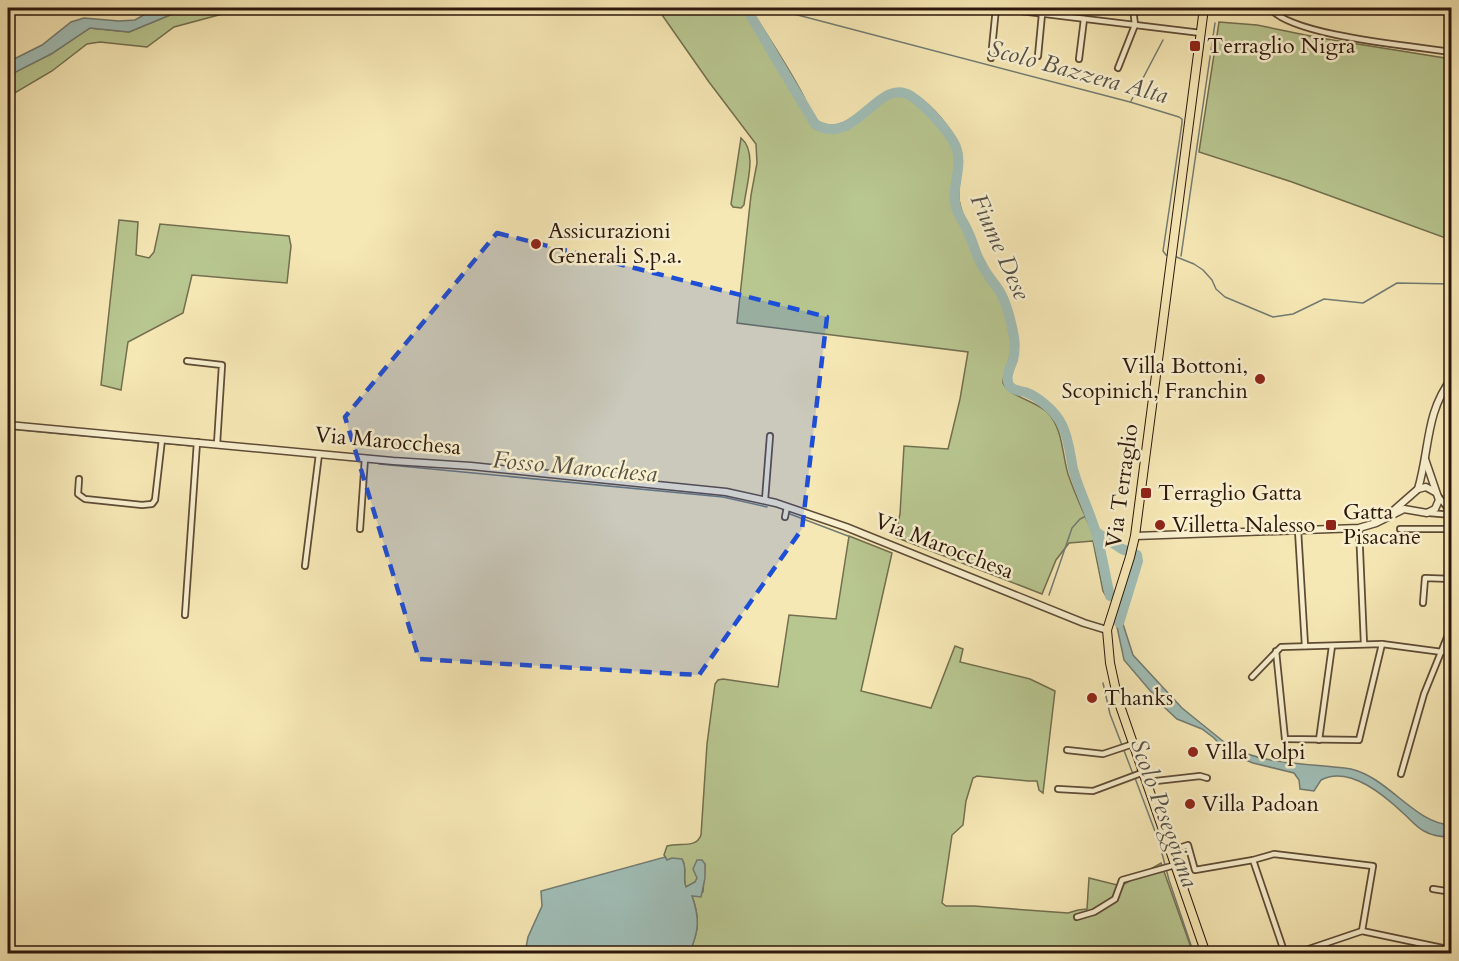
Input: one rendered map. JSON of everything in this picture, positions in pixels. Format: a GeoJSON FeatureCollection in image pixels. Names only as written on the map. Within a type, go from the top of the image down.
{"type":"FeatureCollection","features":[{"type":"Feature","properties":{"kind":"main road","name":"Via Terraglio"},"geometry":{"type":"LineString","coordinates":[[1204,8],[1135,536],[1107,630],[1112,676],[1126,746],[1137,775],[1147,782],[1173,850],[1172,866],[1206,954]]}},
{"type":"Feature","properties":{"kind":"street"},"geometry":{"type":"LineString","coordinates":[[991,58],[996,8],[1201,33]]}},
{"type":"Feature","properties":{"kind":"street"},"geometry":{"type":"LineString","coordinates":[[1057,8],[1057,16]]}},
{"type":"Feature","properties":{"kind":"street"},"geometry":{"type":"LineString","coordinates":[[1118,68],[1135,25],[1133,8]]}},
{"type":"Feature","properties":{"kind":"street"},"geometry":{"type":"LineString","coordinates":[[1270,8],[1286,21],[1320,32],[1452,52]]}},
{"type":"Feature","properties":{"kind":"street"},"geometry":{"type":"LineString","coordinates":[[1038,56],[1042,14]]}},
{"type":"Feature","properties":{"kind":"street"},"geometry":{"type":"LineString","coordinates":[[1079,59],[1084,19]]}},
{"type":"Feature","properties":{"kind":"street"},"geometry":{"type":"LineString","coordinates":[[187,361],[222,365],[217,444]]}},
{"type":"Feature","properties":{"kind":"street"},"geometry":{"type":"LineString","coordinates":[[1419,512],[1413,505],[1412,495],[1416,490],[1425,459],[1430,422],[1436,404],[1452,378]]}},
{"type":"Feature","properties":{"kind":"street","name":"Via Marocchesa"},"geometry":{"type":"LineString","coordinates":[[8,425],[162,442],[197,442],[694,487],[765,500],[846,527],[1084,623],[1107,630]]}},
{"type":"Feature","properties":{"kind":"street"},"geometry":{"type":"LineString","coordinates":[[765,500],[770,436]]}},
{"type":"Feature","properties":{"kind":"street"},"geometry":{"type":"LineString","coordinates":[[79,479],[78,494],[85,499],[152,504],[155,500],[162,442]]}},
{"type":"Feature","properties":{"kind":"street"},"geometry":{"type":"LineString","coordinates":[[185,615],[197,442]]}},
{"type":"Feature","properties":{"kind":"street"},"geometry":{"type":"LineString","coordinates":[[305,566],[319,454]]}},
{"type":"Feature","properties":{"kind":"street"},"geometry":{"type":"LineString","coordinates":[[360,530],[365,458]]}},
{"type":"Feature","properties":{"kind":"street"},"geometry":{"type":"LineString","coordinates":[[1425,459],[1437,494],[1438,505],[1426,513]]}},
{"type":"Feature","properties":{"kind":"street"},"geometry":{"type":"LineString","coordinates":[[1389,516],[1416,490],[1425,487],[1437,494],[1452,515]]}},
{"type":"Feature","properties":{"kind":"street"},"geometry":{"type":"LineString","coordinates":[[785,517],[787,507]]}},
{"type":"Feature","properties":{"kind":"street"},"geometry":{"type":"LineString","coordinates":[[1135,536],[1359,528],[1376,523],[1404,509],[1452,515]]}},
{"type":"Feature","properties":{"kind":"street"},"geometry":{"type":"LineString","coordinates":[[1359,528],[1364,644]]}},
{"type":"Feature","properties":{"kind":"street"},"geometry":{"type":"LineString","coordinates":[[1400,529],[1452,530]]}},
{"type":"Feature","properties":{"kind":"street"},"geometry":{"type":"LineString","coordinates":[[1298,530],[1305,646]]}},
{"type":"Feature","properties":{"kind":"street"},"geometry":{"type":"LineString","coordinates":[[1423,603],[1425,578],[1452,579]]}},
{"type":"Feature","properties":{"kind":"street"},"geometry":{"type":"LineString","coordinates":[[1401,774],[1424,694],[1451,628]]}},
{"type":"Feature","properties":{"kind":"street"},"geometry":{"type":"LineString","coordinates":[[1276,651],[1284,739],[1359,740],[1382,644]]}},
{"type":"Feature","properties":{"kind":"street"},"geometry":{"type":"LineString","coordinates":[[1252,677],[1281,647],[1382,644],[1442,652]]}},
{"type":"Feature","properties":{"kind":"street"},"geometry":{"type":"LineString","coordinates":[[1319,741],[1332,646]]}},
{"type":"Feature","properties":{"kind":"street"},"geometry":{"type":"LineString","coordinates":[[1067,750],[1103,754],[1126,746]]}},
{"type":"Feature","properties":{"kind":"street"},"geometry":{"type":"LineString","coordinates":[[1058,789],[1093,791],[1137,775]]}},
{"type":"Feature","properties":{"kind":"street"},"geometry":{"type":"LineString","coordinates":[[1147,782],[1200,776],[1207,778]]}},
{"type":"Feature","properties":{"kind":"street"},"geometry":{"type":"LineString","coordinates":[[1173,850],[1188,845],[1195,870],[1274,854],[1373,866],[1362,931]]}},
{"type":"Feature","properties":{"kind":"street"},"geometry":{"type":"LineString","coordinates":[[1253,860],[1285,954]]}},
{"type":"Feature","properties":{"kind":"street"},"geometry":{"type":"LineString","coordinates":[[1077,917],[1094,912],[1115,900],[1122,880],[1172,866]]}},
{"type":"Feature","properties":{"kind":"street"},"geometry":{"type":"LineString","coordinates":[[1433,889],[1452,892]]}},
{"type":"Feature","properties":{"kind":"street"},"geometry":{"type":"LineString","coordinates":[[1294,954],[1362,931],[1452,950]]}},
{"type":"Feature","properties":{"kind":"highlighted area"},"geometry":{"type":"Polygon","coordinates":[[[497,233],[827,317],[802,529],[699,675],[419,659],[345,417],[497,233]]]}},
{"type":"Feature","properties":{"kind":"green space"},"geometry":{"type":"Polygon","coordinates":[[[187,8],[245,8],[174,27],[147,47],[100,42],[87,44],[52,71],[8,97],[8,75],[51,54],[90,28],[129,32],[187,8]]]}},
{"type":"Feature","properties":{"kind":"green space"},"geometry":{"type":"Polygon","coordinates":[[[631,8],[750,8],[791,74],[813,115],[821,123],[833,125],[844,122],[874,100],[895,90],[914,94],[942,119],[953,134],[962,155],[959,199],[963,214],[979,253],[995,282],[1007,321],[1011,349],[1003,383],[1011,392],[1043,409],[1057,426],[1068,474],[1098,548],[1104,572],[1106,596],[1093,541],[1069,543],[1056,560],[1042,594],[895,537],[900,514],[904,446],[948,449],[968,352],[737,323],[751,195],[757,163],[756,144],[660,12],[631,8]]]}},
{"type":"Feature","properties":{"kind":"green space"},"geometry":{"type":"Polygon","coordinates":[[[1219,22],[1257,25],[1320,38],[1451,59],[1451,240],[1292,182],[1199,152],[1219,22]]]}},
{"type":"Feature","properties":{"kind":"green space"},"geometry":{"type":"Polygon","coordinates":[[[741,138],[746,144],[750,160],[744,205],[741,208],[733,207],[731,204],[741,138]]]}},
{"type":"Feature","properties":{"kind":"green space"},"geometry":{"type":"Polygon","coordinates":[[[119,220],[138,222],[136,255],[149,258],[154,252],[160,224],[289,236],[291,246],[287,283],[192,275],[183,313],[128,342],[121,390],[101,385],[119,220]]]}},
{"type":"Feature","properties":{"kind":"green space"},"geometry":{"type":"Polygon","coordinates":[[[849,536],[892,553],[861,691],[931,708],[955,646],[963,649],[960,662],[1030,679],[1055,691],[1043,793],[1039,790],[1037,781],[977,776],[973,778],[966,801],[963,825],[952,835],[942,903],[946,906],[1068,913],[1087,909],[1089,878],[1121,886],[1161,863],[1193,953],[689,953],[697,925],[692,896],[703,892],[705,864],[695,882],[686,887],[685,867],[682,860],[667,860],[664,855],[667,846],[691,844],[701,835],[707,744],[715,684],[718,680],[723,679],[778,687],[789,615],[836,619],[849,536]]]}},
{"type":"Feature","properties":{"kind":"water"},"geometry":{"type":"Polygon","coordinates":[[[156,8],[187,8],[129,32],[90,28],[51,54],[8,76],[8,62],[42,45],[71,22],[84,18],[135,20],[156,8]]]}},
{"type":"Feature","properties":{"kind":"water"},"geometry":{"type":"Polygon","coordinates":[[[1121,607],[1122,621],[1133,655],[1182,708],[1229,746],[1258,757],[1289,763],[1351,769],[1365,774],[1425,817],[1451,825],[1451,837],[1427,833],[1386,798],[1354,779],[1332,776],[1321,780],[1314,791],[1300,789],[1299,780],[1294,773],[1253,763],[1233,755],[1202,729],[1177,719],[1124,660],[1116,622],[1121,607]]]}},
{"type":"Feature","properties":{"kind":"water"},"geometry":{"type":"Polygon","coordinates":[[[665,857],[667,860],[682,859],[685,866],[686,887],[695,882],[697,878],[693,869],[697,860],[702,860],[705,864],[701,897],[692,896],[697,925],[689,953],[525,953],[528,937],[542,906],[541,891],[665,857]]]}},
{"type":"Feature","properties":{"kind":"waterway","name":"Fiume Dese"},"geometry":{"type":"LineString","coordinates":[[746,8],[815,124],[830,129],[843,127],[855,121],[888,95],[899,92],[911,96],[923,106],[953,141],[958,155],[955,195],[957,210],[979,260],[1000,291],[1008,310],[1015,348],[1008,383],[1014,389],[1030,394],[1041,401],[1056,415],[1062,425],[1068,441],[1075,477],[1096,533],[1110,596]]}},
{"type":"Feature","properties":{"kind":"waterway","name":"Scolo Bazzera Alta"},"geometry":{"type":"LineString","coordinates":[[771,8],[1130,102],[1179,117],[1182,123],[1163,251],[1170,256]]}},
{"type":"Feature","properties":{"kind":"waterway"},"geometry":{"type":"LineString","coordinates":[[1181,256],[1215,23]]}},
{"type":"Feature","properties":{"kind":"waterway"},"geometry":{"type":"LineString","coordinates":[[1131,101],[1163,40]]}},
{"type":"Feature","properties":{"kind":"waterway","name":"Scolo Bazzera Alta"},"geometry":{"type":"LineString","coordinates":[[1174,256],[1203,270],[1216,289],[1225,297],[1273,317],[1293,314],[1324,299],[1363,303],[1397,283],[1452,284]]}},
{"type":"Feature","properties":{"kind":"waterway","name":"Fosso Marocchesa"},"geometry":{"type":"LineString","coordinates":[[8,429],[192,446]]}},
{"type":"Feature","properties":{"kind":"waterway","name":"Fosso Marocchesa"},"geometry":{"type":"LineString","coordinates":[[379,464],[723,497],[767,507]]}},
{"type":"Feature","properties":{"kind":"waterway","name":"Fosso Marocchesa"},"geometry":{"type":"LineString","coordinates":[[790,514],[848,536]]}},
{"type":"Feature","properties":{"kind":"waterway","name":"Scolo Peseggiana"},"geometry":{"type":"LineString","coordinates":[[1049,595],[1072,528],[1080,519],[1088,515]]}},
{"type":"Feature","properties":{"kind":"waterway","name":"Fiume Dese"},"geometry":{"type":"LineString","coordinates":[[1096,532],[1122,549],[1137,555],[1138,561],[1119,623]]}},
{"type":"Feature","properties":{"kind":"waterway","name":"Scolo Peseggiana"},"geometry":{"type":"LineString","coordinates":[[1103,683],[1110,714],[1133,774]]}},
{"type":"Feature","properties":{"kind":"waterway","name":"Scolo Peseggiana"},"geometry":{"type":"LineString","coordinates":[[1135,778],[1159,842],[1194,954]]}},
{"type":"Feature","properties":{"kind":"place","name":"Terraglio Nigra"},"geometry":{"type":"Point","coordinates":[1195,46]}},
{"type":"Feature","properties":{"kind":"place","name":"Assicurazioni Generali S.p.a."},"geometry":{"type":"Point","coordinates":[536,244]}},
{"type":"Feature","properties":{"kind":"place","name":"Villa Bottoni, Scopinich, Franchin"},"geometry":{"type":"Point","coordinates":[1260,379]}},
{"type":"Feature","properties":{"kind":"place","name":"Terraglio Gatta"},"geometry":{"type":"Point","coordinates":[1146,493]}},
{"type":"Feature","properties":{"kind":"place","name":"Villetta Nalesso"},"geometry":{"type":"Point","coordinates":[1160,525]}},
{"type":"Feature","properties":{"kind":"place","name":"Gatta Pisacane"},"geometry":{"type":"Point","coordinates":[1331,525]}},
{"type":"Feature","properties":{"kind":"place","name":"Thanks"},"geometry":{"type":"Point","coordinates":[1092,698]}},
{"type":"Feature","properties":{"kind":"place","name":"Villa Volpi"},"geometry":{"type":"Point","coordinates":[1193,752]}},
{"type":"Feature","properties":{"kind":"place","name":"Villa Padoan"},"geometry":{"type":"Point","coordinates":[1190,804]}}]}
